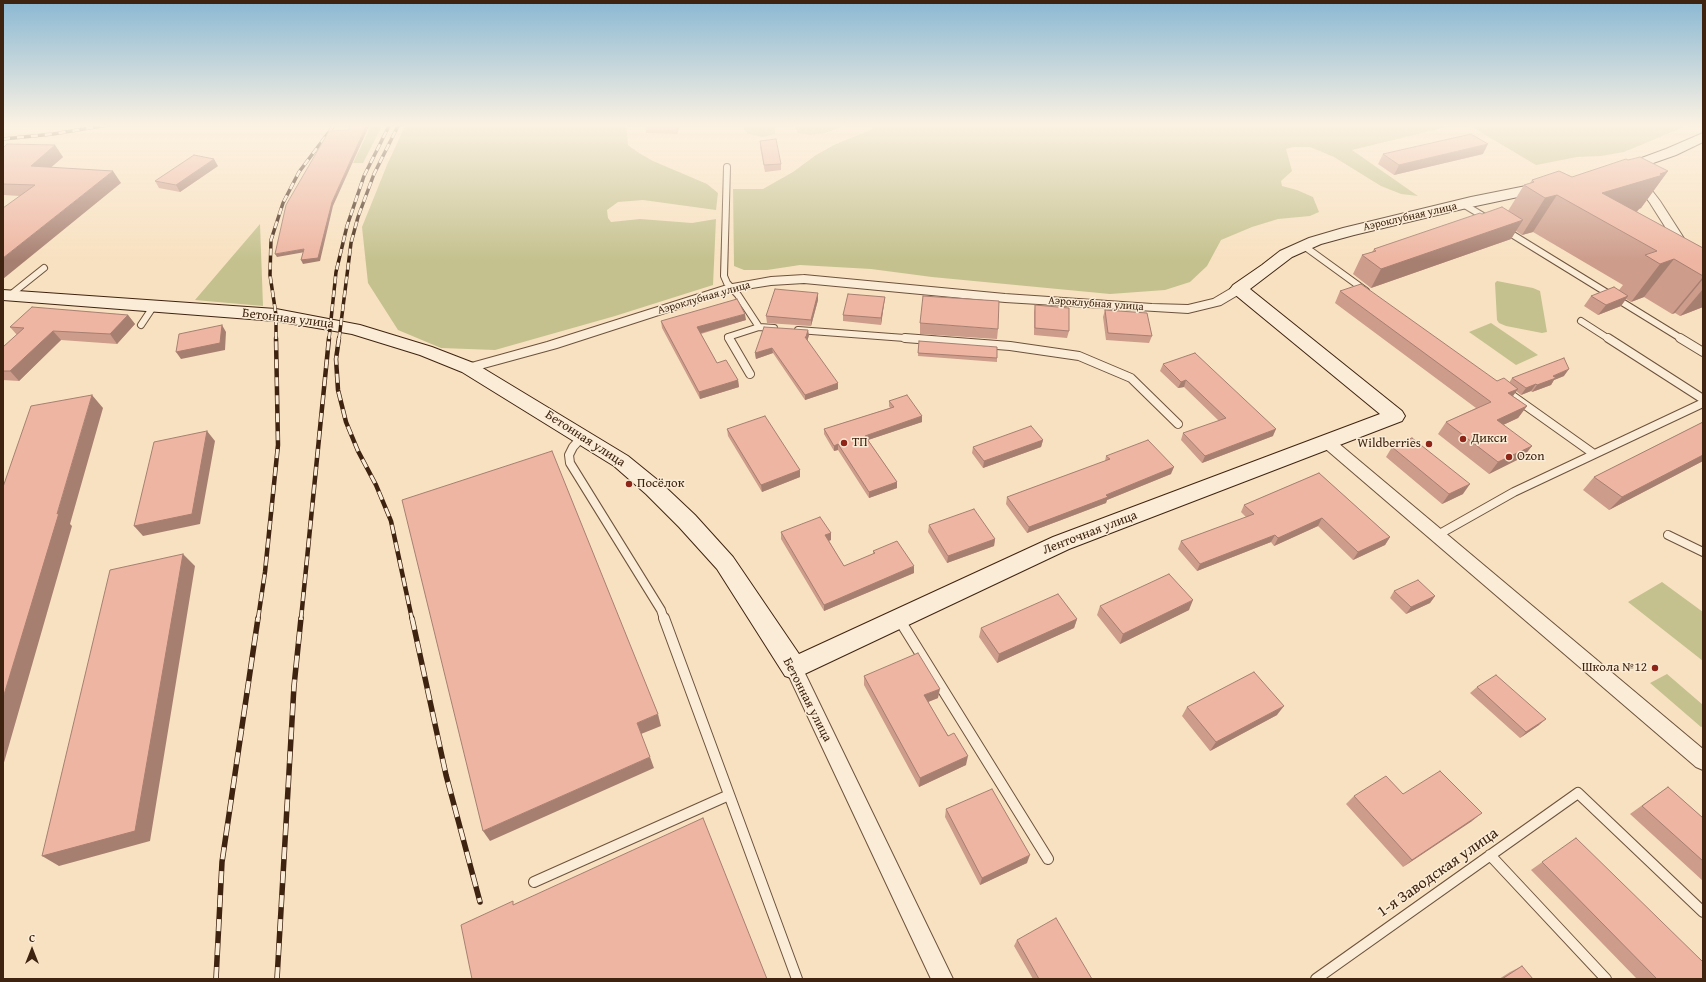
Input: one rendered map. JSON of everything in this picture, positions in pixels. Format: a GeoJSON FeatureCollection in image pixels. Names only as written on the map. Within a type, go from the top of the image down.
{"type":"FeatureCollection","features":[{"type":"Feature","properties":{"kind":"street"},"geometry":{"type":"LineString","coordinates":[[1612,173],[1621,170]]}},
{"type":"Feature","properties":{"kind":"street"},"geometry":{"type":"LineString","coordinates":[[1612,173],[1646,190],[1655,201],[1703,277]]}},
{"type":"Feature","properties":{"kind":"street","name":"Аэроклубная улица"},"geometry":{"type":"LineString","coordinates":[[469,368],[552,345],[731,288],[771,281],[804,279],[1005,298],[1188,309],[1218,302],[1268,269],[1286,254],[1304,246],[1349,231],[1463,204],[1563,184]]}},
{"type":"Feature","properties":{"kind":"street","name":"Ленточная улица"},"geometry":{"type":"LineString","coordinates":[[794,668],[1061,543],[1395,416],[1239,289]]}},
{"type":"Feature","properties":{"kind":"street","name":"Бетонная улица"},"geometry":{"type":"LineString","coordinates":[[6,296],[276,315],[340,326],[426,351],[469,368],[621,461],[653,488],[725,563],[794,668],[942,979]]}},
{"type":"Feature","properties":{"kind":"street"},"geometry":{"type":"LineString","coordinates":[[1326,441],[1436,536],[1703,761]]}},
{"type":"Feature","properties":{"kind":"lane"},"geometry":{"type":"LineString","coordinates":[[727,170],[724,276],[727,283],[759,327]]}},
{"type":"Feature","properties":{"kind":"lane"},"geometry":{"type":"LineString","coordinates":[[1463,204],[1703,352]]}},
{"type":"Feature","properties":{"kind":"lane"},"geometry":{"type":"LineString","coordinates":[[1304,246],[1375,297]]}},
{"type":"Feature","properties":{"kind":"lane"},"geometry":{"type":"LineString","coordinates":[[6,296],[44,268]]}},
{"type":"Feature","properties":{"kind":"lane"},"geometry":{"type":"LineString","coordinates":[[141,325],[153,307]]}},
{"type":"Feature","properties":{"kind":"lane"},"geometry":{"type":"LineString","coordinates":[[1581,321],[1703,399]]}},
{"type":"Feature","properties":{"kind":"lane"},"geometry":{"type":"LineString","coordinates":[[750,374],[728,337],[759,327],[782,329]]}},
{"type":"Feature","properties":{"kind":"lane"},"geometry":{"type":"LineString","coordinates":[[790,329],[1010,346],[1079,356],[1132,378],[1178,424]]}},
{"type":"Feature","properties":{"kind":"lane"},"geometry":{"type":"LineString","coordinates":[[1497,385],[1594,454]]}},
{"type":"Feature","properties":{"kind":"lane"},"geometry":{"type":"LineString","coordinates":[[1436,536],[1514,492],[1703,403]]}},
{"type":"Feature","properties":{"kind":"lane"},"geometry":{"type":"LineString","coordinates":[[582,436],[573,447],[569,455],[570,463],[661,610],[797,979]]}},
{"type":"Feature","properties":{"kind":"lane"},"geometry":{"type":"LineString","coordinates":[[1668,535],[1703,552]]}},
{"type":"Feature","properties":{"kind":"lane"},"geometry":{"type":"LineString","coordinates":[[899,619],[1048,859]]}},
{"type":"Feature","properties":{"kind":"lane","name":"1-я Заводская улица"},"geometry":{"type":"LineString","coordinates":[[1316,979],[1578,793],[1703,912]]}},
{"type":"Feature","properties":{"kind":"lane"},"geometry":{"type":"LineString","coordinates":[[534,882],[729,795]]}},
{"type":"Feature","properties":{"kind":"lane"},"geometry":{"type":"LineString","coordinates":[[1490,855],[1606,979]]}},
{"type":"Feature","properties":{"kind":"shaded area"},"geometry":{"type":"Polygon","coordinates":[[[385,170],[674,170],[707,184],[718,193],[716,210],[643,200],[618,202],[607,210],[608,218],[611,222],[640,219],[692,223],[716,219],[713,285],[615,316],[495,350],[441,348],[398,330],[368,283],[362,227],[385,170]]]}},
{"type":"Feature","properties":{"kind":"shaded area"},"geometry":{"type":"Polygon","coordinates":[[[796,170],[1292,170],[1281,181],[1282,186],[1297,190],[1313,197],[1319,212],[1310,216],[1278,219],[1252,227],[1221,240],[1207,266],[1190,282],[1165,290],[1110,294],[932,277],[871,269],[800,265],[767,270],[744,270],[734,266],[733,189],[763,189],[796,170]]]}},
{"type":"Feature","properties":{"kind":"shaded area"},"geometry":{"type":"Polygon","coordinates":[[[1355,170],[1380,170],[1418,196],[1401,194],[1381,186],[1355,170]]]}},
{"type":"Feature","properties":{"kind":"shaded area"},"geometry":{"type":"Polygon","coordinates":[[[260,224],[263,306],[195,300],[260,224]]]}},
{"type":"Feature","properties":{"kind":"shaded area"},"geometry":{"type":"Polygon","coordinates":[[[1497,281],[1533,288],[1540,291],[1547,332],[1542,333],[1506,326],[1499,323],[1497,320],[1495,283],[1497,281]]]}},
{"type":"Feature","properties":{"kind":"shaded area"},"geometry":{"type":"Polygon","coordinates":[[[1491,323],[1538,355],[1516,365],[1469,332],[1491,323]]]}},
{"type":"Feature","properties":{"kind":"shaded area"},"geometry":{"type":"Polygon","coordinates":[[[1662,582],[1703,612],[1703,661],[1628,602],[1662,582]]]}},
{"type":"Feature","properties":{"kind":"shaded area"},"geometry":{"type":"Polygon","coordinates":[[[1667,674],[1703,705],[1703,726],[1701,727],[1650,683],[1667,674]]]}},
{"type":"Feature","properties":{"kind":"building"},"geometry":{"type":"Polygon","coordinates":[[[3,170],[113,171],[3,258],[3,208],[35,185],[3,184],[3,170]]]}},
{"type":"Feature","properties":{"kind":"building"},"geometry":{"type":"Polygon","coordinates":[[[172,170],[198,170],[176,185],[155,181],[172,170]]]}},
{"type":"Feature","properties":{"kind":"building"},"geometry":{"type":"Polygon","coordinates":[[[306,170],[346,170],[332,202],[318,258],[301,260],[304,249],[275,254],[286,205],[306,170]]]}},
{"type":"Feature","properties":{"kind":"building"},"geometry":{"type":"Polygon","coordinates":[[[1594,170],[1668,171],[1660,174],[1663,175],[1602,193],[1703,248],[1703,276],[1674,259],[1660,264],[1645,255],[1657,251],[1557,195],[1545,198],[1524,185],[1534,182],[1532,180],[1559,171],[1572,177],[1594,170]]]}},
{"type":"Feature","properties":{"kind":"building"},"geometry":{"type":"Polygon","coordinates":[[[1502,207],[1523,220],[1381,269],[1362,255],[1376,251],[1374,249],[1502,207]]]}},
{"type":"Feature","properties":{"kind":"building"},"geometry":{"type":"Polygon","coordinates":[[[1361,284],[1497,381],[1504,378],[1518,389],[1508,393],[1527,406],[1497,420],[1532,446],[1498,462],[1446,422],[1491,402],[1340,291],[1361,284]]]}},
{"type":"Feature","properties":{"kind":"building"},"geometry":{"type":"Polygon","coordinates":[[[1614,287],[1628,296],[1606,305],[1591,296],[1614,287]]]}},
{"type":"Feature","properties":{"kind":"building"},"geometry":{"type":"Polygon","coordinates":[[[775,289],[818,293],[811,320],[766,316],[775,289]]]}},
{"type":"Feature","properties":{"kind":"building"},"geometry":{"type":"Polygon","coordinates":[[[848,294],[885,297],[881,318],[843,315],[848,294]]]}},
{"type":"Feature","properties":{"kind":"building"},"geometry":{"type":"Polygon","coordinates":[[[923,296],[999,301],[998,329],[920,323],[923,296]]]}},
{"type":"Feature","properties":{"kind":"building"},"geometry":{"type":"Polygon","coordinates":[[[737,299],[745,314],[697,327],[717,363],[726,360],[738,380],[699,392],[661,321],[737,299]]]}},
{"type":"Feature","properties":{"kind":"building"},"geometry":{"type":"Polygon","coordinates":[[[1035,305],[1069,308],[1069,331],[1035,328],[1035,305]]]}},
{"type":"Feature","properties":{"kind":"building"},"geometry":{"type":"Polygon","coordinates":[[[32,307],[128,315],[110,334],[53,331],[10,371],[3,371],[3,347],[24,328],[10,327],[32,307]]]}},
{"type":"Feature","properties":{"kind":"building"},"geometry":{"type":"Polygon","coordinates":[[[1105,310],[1147,313],[1152,336],[1108,333],[1105,310]]]}},
{"type":"Feature","properties":{"kind":"building"},"geometry":{"type":"Polygon","coordinates":[[[222,325],[220,343],[176,352],[179,334],[222,325]]]}},
{"type":"Feature","properties":{"kind":"building"},"geometry":{"type":"Polygon","coordinates":[[[764,327],[808,330],[805,337],[838,383],[805,395],[772,348],[755,353],[764,327]]]}},
{"type":"Feature","properties":{"kind":"building"},"geometry":{"type":"Polygon","coordinates":[[[919,341],[997,347],[997,358],[918,353],[919,341]]]}},
{"type":"Feature","properties":{"kind":"building"},"geometry":{"type":"Polygon","coordinates":[[[1195,353],[1276,429],[1205,456],[1183,433],[1226,418],[1186,380],[1181,382],[1163,364],[1195,353]]]}},
{"type":"Feature","properties":{"kind":"building"},"geometry":{"type":"Polygon","coordinates":[[[1564,358],[1569,369],[1553,376],[1556,378],[1526,388],[1512,378],[1564,358]]]}},
{"type":"Feature","properties":{"kind":"building"},"geometry":{"type":"Polygon","coordinates":[[[92,395],[57,514],[59,513],[3,698],[3,487],[31,406],[92,395]]]}},
{"type":"Feature","properties":{"kind":"building"},"geometry":{"type":"Polygon","coordinates":[[[907,395],[922,416],[865,436],[897,482],[869,492],[838,444],[834,446],[824,429],[894,407],[889,401],[907,395]]]}},
{"type":"Feature","properties":{"kind":"building"},"geometry":{"type":"Polygon","coordinates":[[[765,416],[800,470],[761,485],[727,429],[765,416]]]}},
{"type":"Feature","properties":{"kind":"building"},"geometry":{"type":"Polygon","coordinates":[[[1703,422],[1703,455],[1622,497],[1594,477],[1703,422]]]}},
{"type":"Feature","properties":{"kind":"building"},"geometry":{"type":"Polygon","coordinates":[[[1031,426],[1043,440],[984,461],[973,447],[1031,426]]]}},
{"type":"Feature","properties":{"kind":"building"},"geometry":{"type":"Polygon","coordinates":[[[207,431],[192,514],[134,526],[154,442],[207,431]]]}},
{"type":"Feature","properties":{"kind":"building"},"geometry":{"type":"Polygon","coordinates":[[[1412,438],[1470,484],[1449,494],[1392,447],[1412,438]]]}},
{"type":"Feature","properties":{"kind":"building"},"geometry":{"type":"Polygon","coordinates":[[[1148,440],[1174,467],[1106,495],[1108,497],[1029,527],[1007,497],[1110,459],[1106,456],[1148,440]]]}},
{"type":"Feature","properties":{"kind":"building"},"geometry":{"type":"Polygon","coordinates":[[[552,451],[658,714],[637,723],[650,757],[483,831],[402,500],[552,451]]]}},
{"type":"Feature","properties":{"kind":"building"},"geometry":{"type":"Polygon","coordinates":[[[1319,473],[1390,537],[1358,552],[1322,518],[1278,538],[1275,535],[1200,564],[1181,541],[1254,514],[1244,505],[1319,473]]]}},
{"type":"Feature","properties":{"kind":"building"},"geometry":{"type":"Polygon","coordinates":[[[974,509],[995,539],[948,556],[929,525],[974,509]]]}},
{"type":"Feature","properties":{"kind":"building"},"geometry":{"type":"Polygon","coordinates":[[[820,517],[831,533],[825,535],[844,566],[875,553],[873,551],[897,541],[914,566],[824,605],[781,532],[820,517]]]}},
{"type":"Feature","properties":{"kind":"building"},"geometry":{"type":"Polygon","coordinates":[[[183,554],[135,831],[42,856],[110,570],[183,554]]]}},
{"type":"Feature","properties":{"kind":"building"},"geometry":{"type":"Polygon","coordinates":[[[1169,574],[1193,600],[1123,634],[1100,606],[1169,574]]]}},
{"type":"Feature","properties":{"kind":"building"},"geometry":{"type":"Polygon","coordinates":[[[1418,580],[1435,596],[1411,607],[1394,591],[1418,580]]]}},
{"type":"Feature","properties":{"kind":"building"},"geometry":{"type":"Polygon","coordinates":[[[1058,594],[1077,619],[999,654],[981,628],[1058,594]]]}},
{"type":"Feature","properties":{"kind":"building"},"geometry":{"type":"Polygon","coordinates":[[[918,653],[940,689],[924,695],[948,736],[954,733],[968,756],[920,778],[864,676],[918,653]]]}},
{"type":"Feature","properties":{"kind":"building"},"geometry":{"type":"Polygon","coordinates":[[[1254,672],[1284,706],[1216,742],[1187,707],[1254,672]]]}},
{"type":"Feature","properties":{"kind":"building"},"geometry":{"type":"Polygon","coordinates":[[[1496,675],[1546,719],[1526,732],[1477,687],[1496,675]]]}},
{"type":"Feature","properties":{"kind":"building"},"geometry":{"type":"Polygon","coordinates":[[[1440,771],[1482,813],[1412,860],[1354,796],[1386,776],[1403,794],[1440,771]]]}},
{"type":"Feature","properties":{"kind":"building"},"geometry":{"type":"Polygon","coordinates":[[[1668,787],[1703,818],[1703,861],[1642,806],[1668,787]]]}},
{"type":"Feature","properties":{"kind":"building"},"geometry":{"type":"Polygon","coordinates":[[[992,789],[1030,855],[982,878],[946,809],[992,789]]]}},
{"type":"Feature","properties":{"kind":"building"},"geometry":{"type":"Polygon","coordinates":[[[703,818],[767,979],[472,979],[461,925],[513,901],[513,905],[703,818]]]}},
{"type":"Feature","properties":{"kind":"building"},"geometry":{"type":"Polygon","coordinates":[[[1576,838],[1703,962],[1703,979],[1657,979],[1542,862],[1576,838]]]}},
{"type":"Feature","properties":{"kind":"building"},"geometry":{"type":"Polygon","coordinates":[[[1056,918],[1092,979],[1039,979],[1017,940],[1056,918]]]}},
{"type":"Feature","properties":{"kind":"building"},"geometry":{"type":"Polygon","coordinates":[[[1522,966],[1533,979],[1502,979],[1522,966]]]}},
{"type":"Feature","properties":{"kind":"railway"},"geometry":{"type":"LineString","coordinates":[[276,338],[276,315],[270,275],[271,240],[283,203],[301,170]]}},
{"type":"Feature","properties":{"kind":"railway"},"geometry":{"type":"LineString","coordinates":[[329,339],[336,272],[347,226],[367,170]]}},
{"type":"Feature","properties":{"kind":"railway"},"geometry":{"type":"LineString","coordinates":[[339,339],[351,243],[358,217],[376,170]]}},
{"type":"Feature","properties":{"kind":"railway"},"geometry":{"type":"LineString","coordinates":[[258,619],[265,572],[278,445],[276,338]]}},
{"type":"Feature","properties":{"kind":"railway"},"geometry":{"type":"LineString","coordinates":[[301,619],[329,338]]}},
{"type":"Feature","properties":{"kind":"railway"},"geometry":{"type":"LineString","coordinates":[[339,338],[336,359],[338,390],[346,422],[358,451],[376,485],[391,521],[412,619]]}},
{"type":"Feature","properties":{"kind":"railway"},"geometry":{"type":"LineString","coordinates":[[216,979],[222,862],[258,618]]}},
{"type":"Feature","properties":{"kind":"railway"},"geometry":{"type":"LineString","coordinates":[[277,979],[294,686],[301,618]]}},
{"type":"Feature","properties":{"kind":"railway"},"geometry":{"type":"LineString","coordinates":[[412,618],[446,775],[480,902]]}},
{"type":"Feature","properties":{"kind":"place","name":"Дикси"},"geometry":{"type":"Point","coordinates":[1463,439]}},
{"type":"Feature","properties":{"kind":"place","name":"ТП"},"geometry":{"type":"Point","coordinates":[844,443]}},
{"type":"Feature","properties":{"kind":"place","name":"Wildberries"},"geometry":{"type":"Point","coordinates":[1429,444]}},
{"type":"Feature","properties":{"kind":"place","name":"Ozon"},"geometry":{"type":"Point","coordinates":[1509,457]}},
{"type":"Feature","properties":{"kind":"place","name":"Посёлок"},"geometry":{"type":"Point","coordinates":[629,484]}},
{"type":"Feature","properties":{"kind":"place","name":"Школа №12"},"geometry":{"type":"Point","coordinates":[1655,668]}}]}
